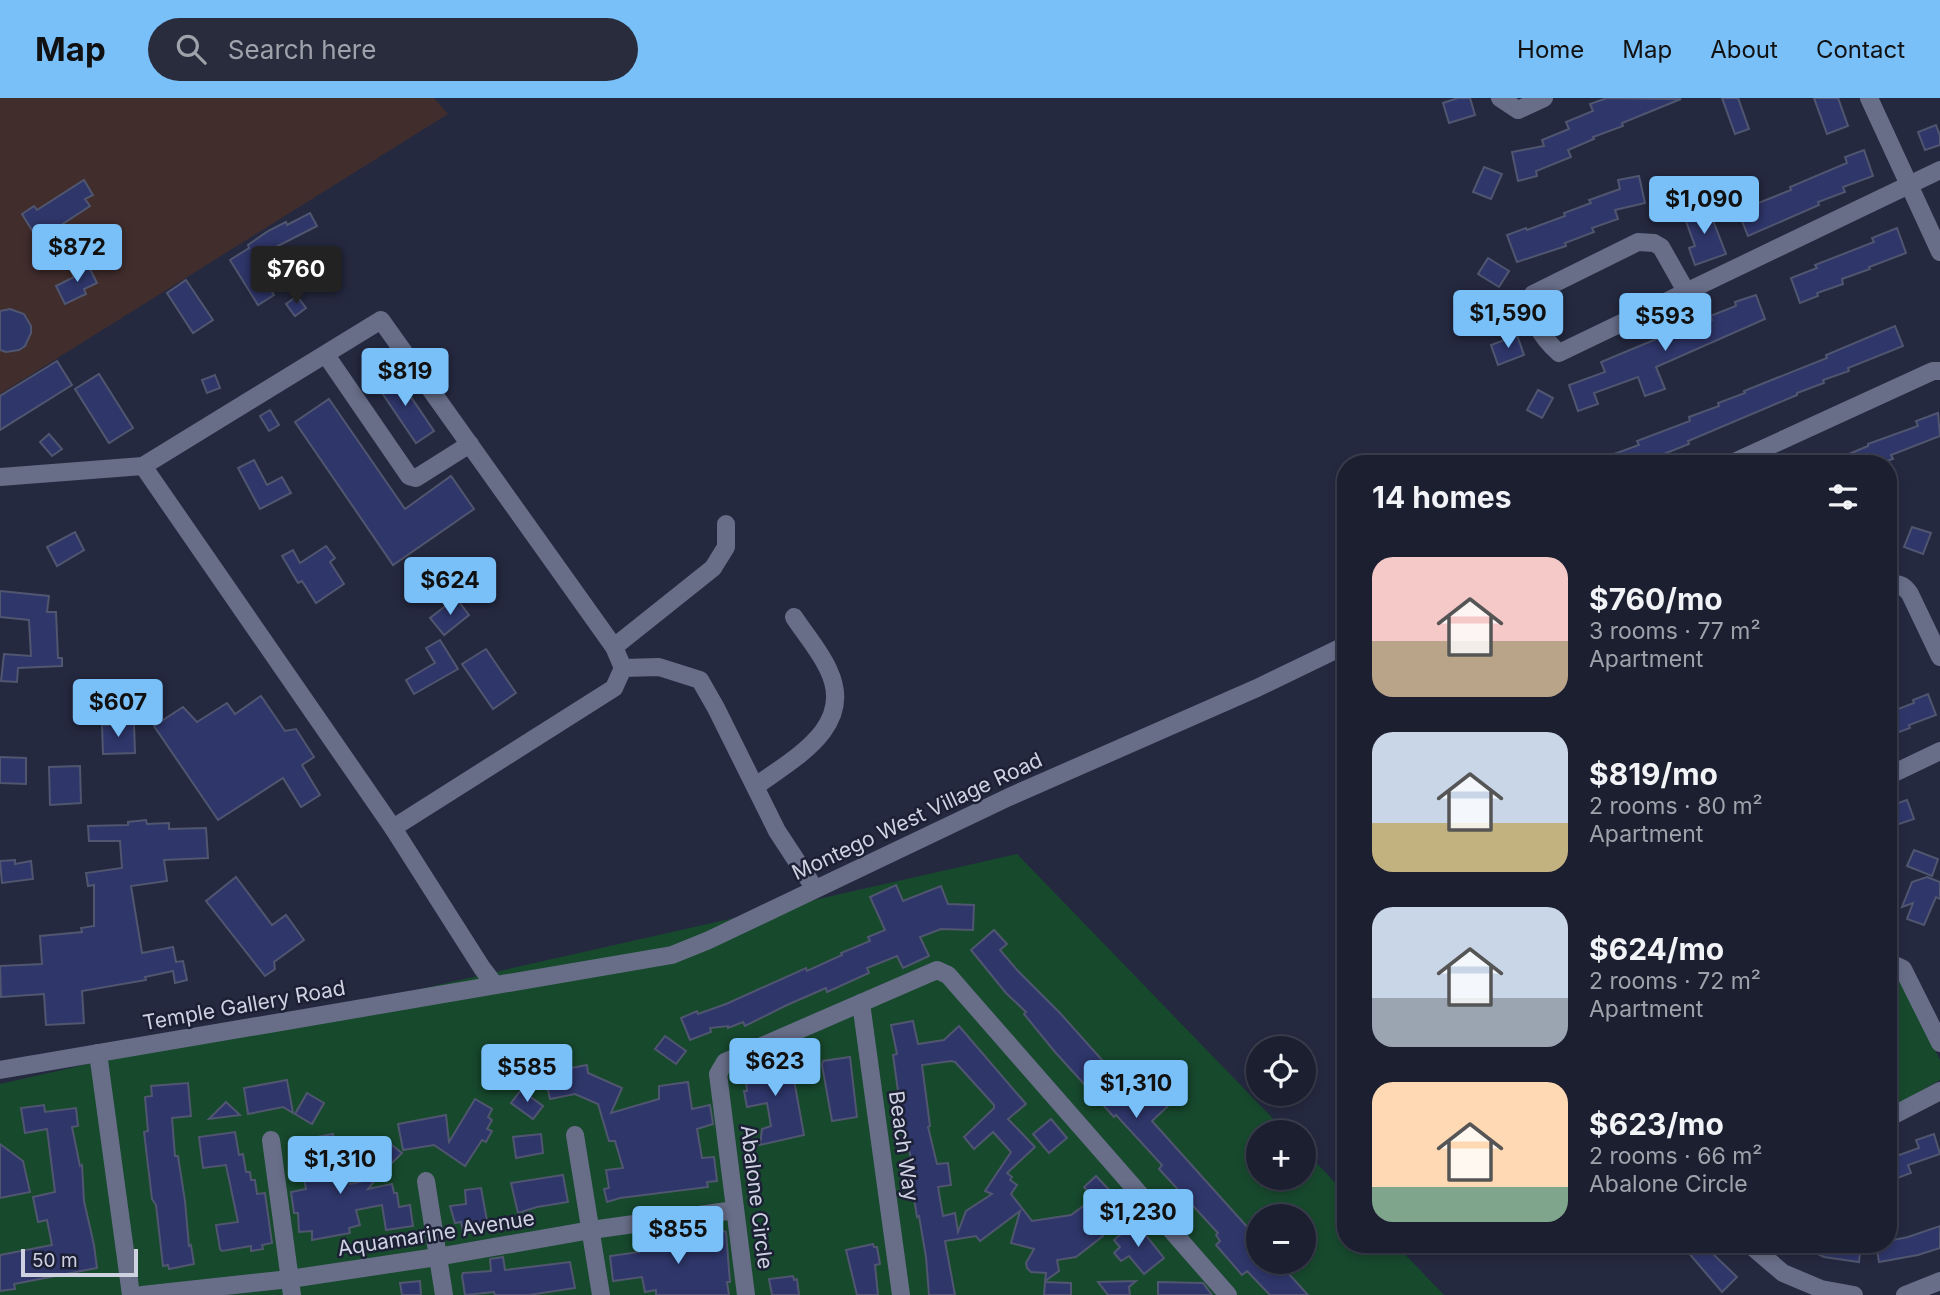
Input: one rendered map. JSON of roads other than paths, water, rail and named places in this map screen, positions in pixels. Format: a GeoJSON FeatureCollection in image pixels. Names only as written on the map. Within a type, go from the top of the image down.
{"type":"FeatureCollection","features":[{"type":"Feature","properties":{"kind":"street"},"geometry":{"type":"LineString","coordinates":[[1500,98],[1518,110],[1544,98]]}},
{"type":"Feature","properties":{"kind":"street"},"geometry":{"type":"LineString","coordinates":[[1868,98],[1940,252]]}},
{"type":"Feature","properties":{"kind":"street"},"geometry":{"type":"LineString","coordinates":[[1687,293],[1661,247],[1654,243],[1638,242],[1533,294],[1532,310],[1536,327],[1559,353],[1687,293],[1940,170]]}},
{"type":"Feature","properties":{"kind":"street"},"geometry":{"type":"LineString","coordinates":[[0,477],[143,466],[381,320],[614,647],[623,668],[614,688],[393,828]]}},
{"type":"Feature","properties":{"kind":"street"},"geometry":{"type":"LineString","coordinates":[[326,355],[409,476],[416,478],[470,444]]}},
{"type":"Feature","properties":{"kind":"street"},"geometry":{"type":"LineString","coordinates":[[1749,455],[1938,367]]}},
{"type":"Feature","properties":{"kind":"street"},"geometry":{"type":"LineString","coordinates":[[143,466],[393,828],[495,985]]}},
{"type":"Feature","properties":{"kind":"street"},"geometry":{"type":"LineString","coordinates":[[614,647],[713,568],[726,547],[726,524]]}},
{"type":"Feature","properties":{"kind":"street"},"geometry":{"type":"LineString","coordinates":[[1897,585],[1905,587],[1910,594],[1940,657]]}},
{"type":"Feature","properties":{"kind":"street"},"geometry":{"type":"LineString","coordinates":[[756,786],[811,746],[825,730],[837,703],[830,672],[794,617]]}},
{"type":"Feature","properties":{"kind":"street","name":"Montego West Village Road"},"geometry":{"type":"LineString","coordinates":[[495,985],[672,955],[709,940],[1009,797],[1257,688],[1337,649]]}},
{"type":"Feature","properties":{"kind":"street"},"geometry":{"type":"LineString","coordinates":[[623,668],[659,667],[700,680],[778,831],[815,889]]}},
{"type":"Feature","properties":{"kind":"street"},"geometry":{"type":"LineString","coordinates":[[1897,772],[1940,751]]}},
{"type":"Feature","properties":{"kind":"street"},"geometry":{"type":"LineString","coordinates":[[1897,966],[1903,968],[1934,1015],[1940,1043]]}},
{"type":"Feature","properties":{"kind":"street","name":"Abalone Circle"},"geometry":{"type":"LineString","coordinates":[[746,1295],[718,1074],[721,1067],[726,1062],[937,970],[948,975],[1228,1295]]}},
{"type":"Feature","properties":{"kind":"street","name":"Temple Gallery Road"},"geometry":{"type":"LineString","coordinates":[[0,1070],[495,985]]}},
{"type":"Feature","properties":{"kind":"street","name":"Beach Way"},"geometry":{"type":"LineString","coordinates":[[861,1003],[901,1295]]}},
{"type":"Feature","properties":{"kind":"street"},"geometry":{"type":"LineString","coordinates":[[98,1053],[131,1295]]}},
{"type":"Feature","properties":{"kind":"street"},"geometry":{"type":"LineString","coordinates":[[1897,1113],[1940,1091]]}},
{"type":"Feature","properties":{"kind":"street"},"geometry":{"type":"LineString","coordinates":[[575,1135],[601,1295]]}},
{"type":"Feature","properties":{"kind":"street"},"geometry":{"type":"LineString","coordinates":[[271,1140],[291,1287]]}},
{"type":"Feature","properties":{"kind":"street"},"geometry":{"type":"LineString","coordinates":[[426,1181],[444,1295]]}},
{"type":"Feature","properties":{"kind":"street","name":"Aquamarine Avenue"},"geometry":{"type":"LineString","coordinates":[[142,1295],[291,1287],[437,1257],[591,1230],[735,1210]]}},
{"type":"Feature","properties":{"kind":"street"},"geometry":{"type":"LineString","coordinates":[[1759,1253],[1783,1273],[1821,1289],[1854,1295]]}},
{"type":"Feature","properties":{"kind":"street"},"geometry":{"type":"LineString","coordinates":[[1905,1295],[1940,1281]]}}]}
